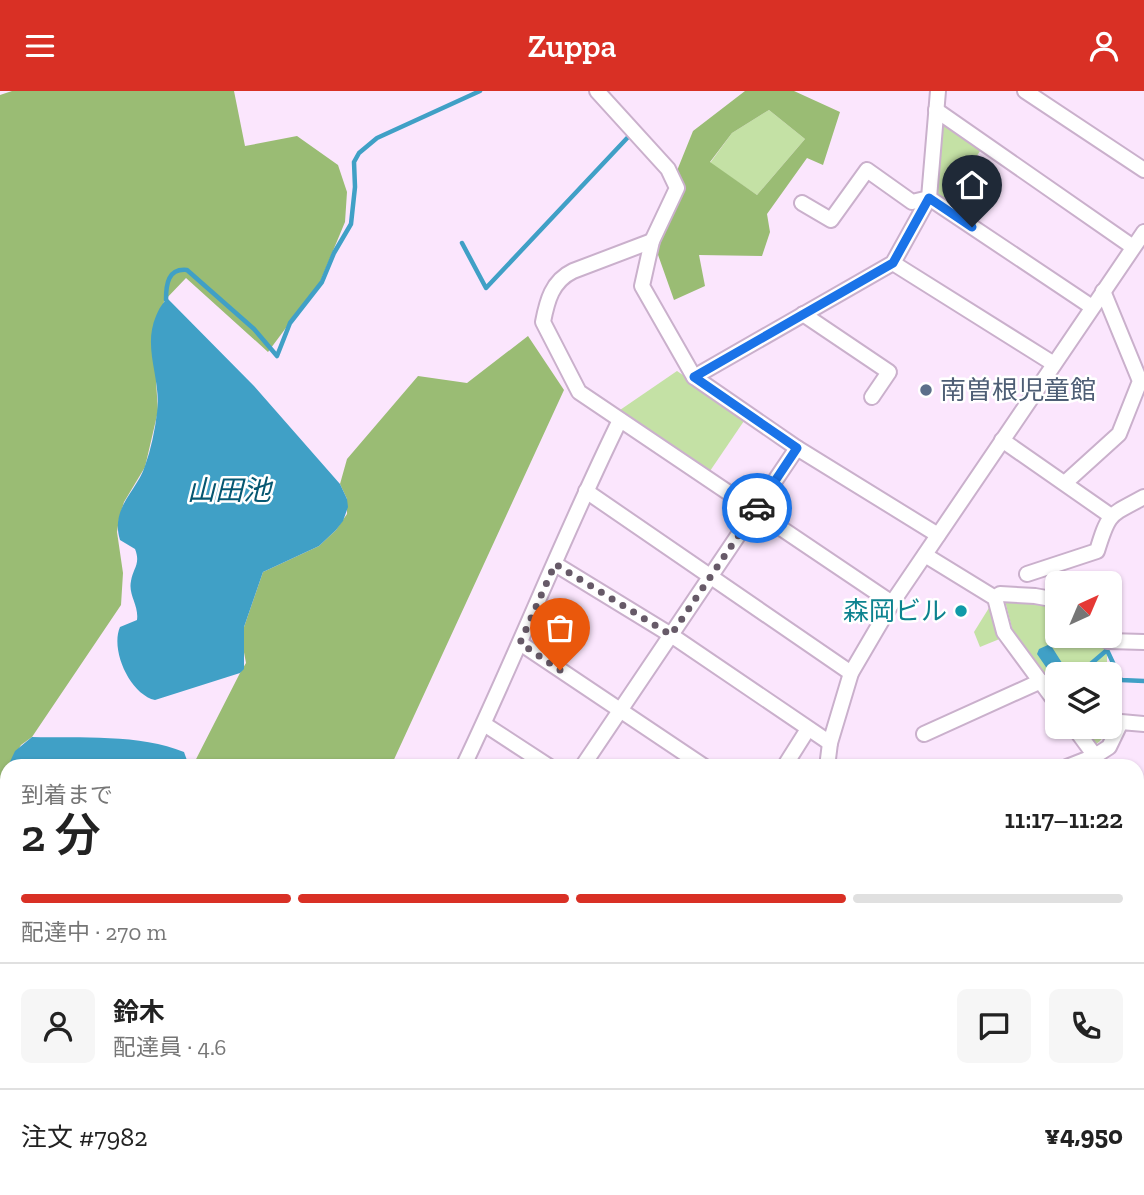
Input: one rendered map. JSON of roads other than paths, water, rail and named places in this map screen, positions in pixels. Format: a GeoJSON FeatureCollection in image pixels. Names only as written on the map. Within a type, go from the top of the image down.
{"type":"FeatureCollection","features":[{"type":"Feature","properties":{"kind":"street"},"geometry":{"type":"LineString","coordinates":[[597,91],[668,169],[677,188],[652,241],[642,286],[694,377],[797,448],[938,535]]}},
{"type":"Feature","properties":{"kind":"street"},"geometry":{"type":"LineString","coordinates":[[694,377],[893,263],[929,198],[938,91]]}},
{"type":"Feature","properties":{"kind":"street"},"geometry":{"type":"LineString","coordinates":[[1025,91],[1144,170]]}},
{"type":"Feature","properties":{"kind":"street"},"geometry":{"type":"LineString","coordinates":[[936,110],[1133,247]]}},
{"type":"Feature","properties":{"kind":"street"},"geometry":{"type":"LineString","coordinates":[[803,204],[831,220],[867,170],[912,202],[929,198],[1092,307]]}},
{"type":"Feature","properties":{"kind":"street"},"geometry":{"type":"LineString","coordinates":[[828,759],[830,743],[851,673],[892,603],[1144,232]]}},
{"type":"Feature","properties":{"kind":"street"},"geometry":{"type":"LineString","coordinates":[[652,241],[564,275],[554,286],[544,322],[579,392],[892,603]]}},
{"type":"Feature","properties":{"kind":"street"},"geometry":{"type":"LineString","coordinates":[[893,263],[1054,364]]}},
{"type":"Feature","properties":{"kind":"street"},"geometry":{"type":"LineString","coordinates":[[1066,482],[1119,434],[1140,381],[1103,291]]}},
{"type":"Feature","properties":{"kind":"street"},"geometry":{"type":"LineString","coordinates":[[803,314],[890,372],[872,397]]}},
{"type":"Feature","properties":{"kind":"street"},"geometry":{"type":"LineString","coordinates":[[467,759],[620,420]]}},
{"type":"Feature","properties":{"kind":"street"},"geometry":{"type":"LineString","coordinates":[[1002,440],[1066,482],[1111,516]]}},
{"type":"Feature","properties":{"kind":"street"},"geometry":{"type":"LineString","coordinates":[[587,759],[797,448]]}},
{"type":"Feature","properties":{"kind":"street"},"geometry":{"type":"LineString","coordinates":[[586,491],[851,673]]}},
{"type":"Feature","properties":{"kind":"street"},"geometry":{"type":"LineString","coordinates":[[1027,574],[1097,551],[1106,521],[1144,497]]}},
{"type":"Feature","properties":{"kind":"street"},"geometry":{"type":"LineString","coordinates":[[925,555],[995,598],[1004,632],[1045,686]]}},
{"type":"Feature","properties":{"kind":"street"},"geometry":{"type":"LineString","coordinates":[[555,564],[671,635],[830,743]]}},
{"type":"Feature","properties":{"kind":"street"},"geometry":{"type":"LineString","coordinates":[[995,598],[1000,593],[1045,598]]}},
{"type":"Feature","properties":{"kind":"street"},"geometry":{"type":"LineString","coordinates":[[1122,641],[1144,642]]}},
{"type":"Feature","properties":{"kind":"street"},"geometry":{"type":"LineString","coordinates":[[520,643],[693,759]]}},
{"type":"Feature","properties":{"kind":"street"},"geometry":{"type":"LineString","coordinates":[[924,734],[1041,681]]}},
{"type":"Feature","properties":{"kind":"street"},"geometry":{"type":"LineString","coordinates":[[1087,759],[1109,747],[1121,722],[1144,724]]}},
{"type":"Feature","properties":{"kind":"street"},"geometry":{"type":"LineString","coordinates":[[484,724],[538,759]]}},
{"type":"Feature","properties":{"kind":"street"},"geometry":{"type":"LineString","coordinates":[[789,759],[807,729]]}},
{"type":"Feature","properties":{"kind":"street"},"geometry":{"type":"LineString","coordinates":[[1083,739],[1095,756]]}},
{"type":"Feature","properties":{"kind":"water","name":"山田池"},"geometry":{"type":"Polygon","coordinates":[[[168,299],[254,386],[340,484],[348,507],[343,521],[319,546],[263,572],[244,627],[244,669],[240,673],[155,700],[146,696],[130,680],[120,659],[120,627],[137,620],[130,586],[137,558],[135,549],[120,540],[118,529],[121,509],[141,475],[153,439],[158,400],[151,352],[152,328],[156,316],[168,299]]]}},
{"type":"Feature","properties":{"kind":"water"},"geometry":{"type":"Polygon","coordinates":[[[1045,646],[1053,648],[1061,662],[1045,662],[1045,666],[1037,654],[1039,649],[1045,646]]]}},
{"type":"Feature","properties":{"kind":"water"},"geometry":{"type":"Polygon","coordinates":[[[32,737],[110,738],[167,746],[184,752],[186,759],[11,759],[15,751],[32,737]]]}},
{"type":"Feature","properties":{"kind":"waterway"},"geometry":{"type":"LineString","coordinates":[[166,300],[169,278],[176,272],[187,270],[254,329],[277,356],[290,323],[322,282],[334,253],[351,224],[355,187],[354,162],[359,153],[377,138],[480,91]]}},
{"type":"Feature","properties":{"kind":"waterway"},"geometry":{"type":"LineString","coordinates":[[462,243],[486,288],[630,135]]}},
{"type":"Feature","properties":{"kind":"waterway"},"geometry":{"type":"LineString","coordinates":[[1093,662],[1107,650],[1113,662]]}},
{"type":"Feature","properties":{"kind":"waterway"},"geometry":{"type":"LineString","coordinates":[[1122,680],[1144,681]]}},
{"type":"Feature","properties":{"kind":"place","name":"南曽根児童館"},"geometry":{"type":"Point","coordinates":[926,390]}},
{"type":"Feature","properties":{"kind":"place","name":"森岡ビル"},"geometry":{"type":"Point","coordinates":[961,611]}}]}
